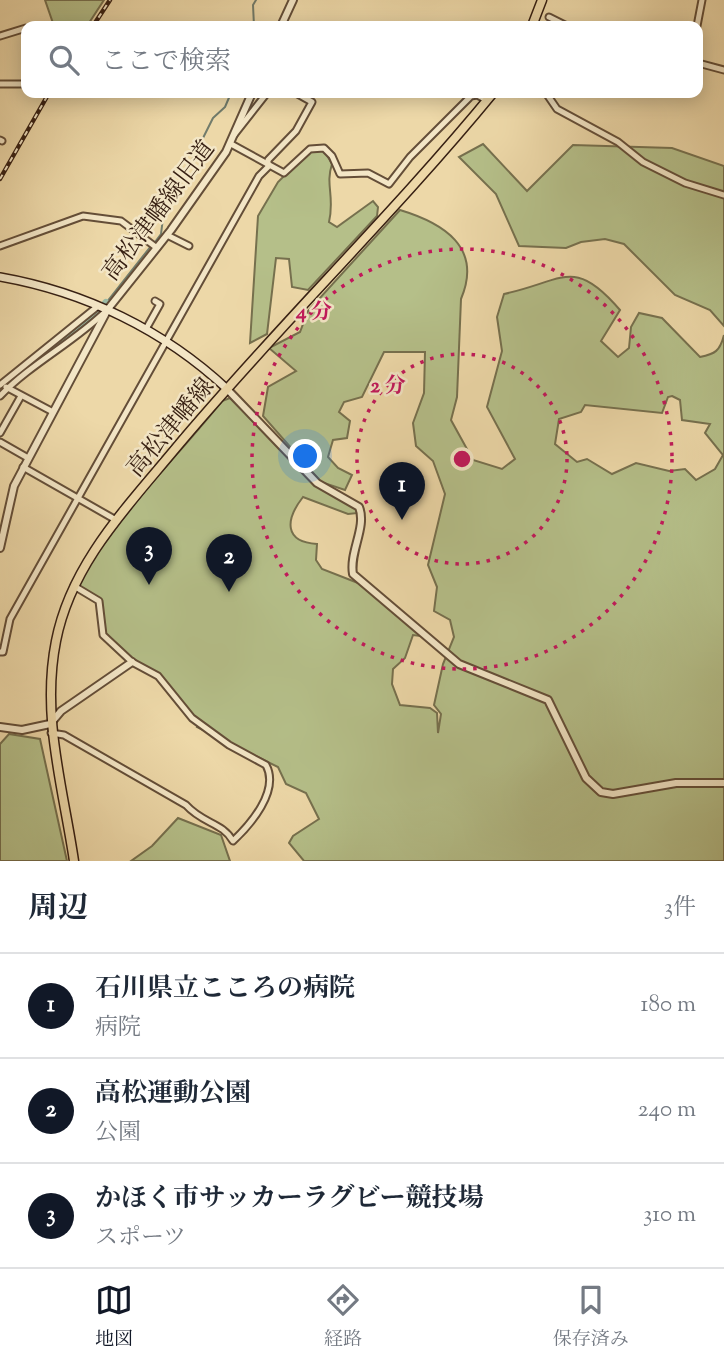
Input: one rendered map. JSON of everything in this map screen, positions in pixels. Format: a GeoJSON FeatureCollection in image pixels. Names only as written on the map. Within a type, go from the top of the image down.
{"type":"FeatureCollection","features":[{"type":"Feature","properties":{"kind":"main road"},"geometry":{"type":"LineString","coordinates":[[534,21],[542,0]]}},
{"type":"Feature","properties":{"kind":"main road","name":"高松津幡線"},"geometry":{"type":"LineString","coordinates":[[74,861],[50,729],[56,640],[74,586],[116,520],[227,389],[489,98]]}},
{"type":"Feature","properties":{"kind":"main road"},"geometry":{"type":"LineString","coordinates":[[0,277],[103,308],[146,329],[168,341],[227,389]]}},
{"type":"Feature","properties":{"kind":"street"},"geometry":{"type":"LineString","coordinates":[[283,21],[293,0]]}},
{"type":"Feature","properties":{"kind":"street"},"geometry":{"type":"LineString","coordinates":[[698,21],[702,0]]}},
{"type":"Feature","properties":{"kind":"street"},"geometry":{"type":"LineString","coordinates":[[549,17],[557,21]]}},
{"type":"Feature","properties":{"kind":"street"},"geometry":{"type":"LineString","coordinates":[[0,36],[21,30]]}},
{"type":"Feature","properties":{"kind":"street"},"geometry":{"type":"LineString","coordinates":[[703,65],[724,70]]}},
{"type":"Feature","properties":{"kind":"street"},"geometry":{"type":"LineString","coordinates":[[0,84],[21,84]]}},
{"type":"Feature","properties":{"kind":"street","name":"高松津幡線旧道"},"geometry":{"type":"LineString","coordinates":[[0,548],[14,486],[103,308],[154,246],[167,235],[231,144],[250,98]]}},
{"type":"Feature","properties":{"kind":"street"},"geometry":{"type":"LineString","coordinates":[[234,135],[263,98]]}},
{"type":"Feature","properties":{"kind":"street"},"geometry":{"type":"LineString","coordinates":[[0,660],[10,619],[259,176],[268,167],[268,160],[296,131],[312,102],[305,98]]}},
{"type":"Feature","properties":{"kind":"street"},"geometry":{"type":"LineString","coordinates":[[231,144],[268,167],[284,173],[291,164],[317,147],[329,151],[340,174],[368,173],[389,184],[410,157],[469,98]]}},
{"type":"Feature","properties":{"kind":"street"},"geometry":{"type":"LineString","coordinates":[[549,98],[557,109],[618,142],[643,162],[685,183],[724,195]]}},
{"type":"Feature","properties":{"kind":"street"},"geometry":{"type":"LineString","coordinates":[[0,246],[83,216],[121,221],[154,246]]}},
{"type":"Feature","properties":{"kind":"street"},"geometry":{"type":"LineString","coordinates":[[167,235],[189,246]]}},
{"type":"Feature","properties":{"kind":"street"},"geometry":{"type":"LineString","coordinates":[[146,329],[160,304],[155,301]]}},
{"type":"Feature","properties":{"kind":"street"},"geometry":{"type":"LineString","coordinates":[[4,386],[81,334],[103,308]]}},
{"type":"Feature","properties":{"kind":"street"},"geometry":{"type":"LineString","coordinates":[[0,396],[4,386],[103,308]]}},
{"type":"Feature","properties":{"kind":"street"},"geometry":{"type":"LineString","coordinates":[[4,386],[53,412]]}},
{"type":"Feature","properties":{"kind":"street"},"geometry":{"type":"LineString","coordinates":[[227,389],[317,483],[359,507],[361,518],[352,563],[353,574],[459,664],[548,700],[560,719],[578,764],[594,787],[613,794],[676,783],[724,783]]}},
{"type":"Feature","properties":{"kind":"street"},"geometry":{"type":"LineString","coordinates":[[0,433],[21,396]]}},
{"type":"Feature","properties":{"kind":"street"},"geometry":{"type":"LineString","coordinates":[[0,442],[28,458]]}},
{"type":"Feature","properties":{"kind":"street"},"geometry":{"type":"LineString","coordinates":[[23,467],[116,520]]}},
{"type":"Feature","properties":{"kind":"street"},"geometry":{"type":"LineString","coordinates":[[0,727],[22,730],[50,729],[64,735],[186,805],[198,818],[225,828],[233,841],[265,800],[270,777],[267,765],[229,745],[192,719],[158,676],[132,662],[101,631],[99,601],[74,586]]}},
{"type":"Feature","properties":{"kind":"street"},"geometry":{"type":"LineString","coordinates":[[50,729],[61,711],[132,662]]}},
{"type":"Feature","properties":{"kind":"green space"},"geometry":{"type":"Polygon","coordinates":[[[45,0],[104,0],[90,21],[52,21],[45,0]]]}},
{"type":"Feature","properties":{"kind":"green space"},"geometry":{"type":"Polygon","coordinates":[[[483,144],[527,191],[573,145],[672,148],[724,166],[724,326],[710,310],[675,295],[624,244],[605,239],[581,242],[566,248],[519,246],[496,194],[459,157],[483,144]]]}},
{"type":"Feature","properties":{"kind":"green space"},"geometry":{"type":"Polygon","coordinates":[[[324,150],[332,164],[329,178],[329,222],[337,227],[373,201],[378,207],[377,216],[308,290],[292,287],[289,259],[276,258],[267,334],[250,343],[258,216],[278,182],[309,151],[324,150]]]}},
{"type":"Feature","properties":{"kind":"green space"},"geometry":{"type":"Polygon","coordinates":[[[400,210],[444,230],[463,251],[467,265],[461,299],[457,397],[451,420],[473,460],[502,469],[515,459],[487,407],[502,351],[497,317],[504,294],[567,277],[591,283],[620,310],[601,341],[618,357],[629,348],[631,327],[639,313],[662,318],[700,357],[716,351],[724,335],[724,861],[304,861],[289,843],[293,836],[319,819],[306,793],[286,784],[278,767],[197,727],[200,721],[191,715],[160,675],[136,663],[103,634],[99,598],[77,586],[127,513],[222,401],[230,398],[306,475],[352,504],[358,513],[348,514],[303,497],[293,514],[291,528],[298,539],[317,544],[316,560],[322,569],[358,583],[421,633],[420,636],[413,635],[405,658],[393,669],[392,684],[400,705],[430,708],[437,713],[438,733],[441,714],[434,705],[443,664],[454,637],[450,620],[434,611],[437,587],[428,565],[445,494],[433,461],[416,446],[413,423],[424,393],[425,352],[384,352],[362,397],[344,402],[339,412],[350,421],[347,438],[333,440],[328,457],[338,468],[352,475],[345,490],[321,482],[263,416],[268,387],[296,371],[269,348],[300,332],[308,311],[400,210]],[[668,397],[662,413],[585,405],[581,412],[559,419],[555,444],[577,462],[587,459],[612,474],[636,463],[669,471],[685,469],[696,480],[715,469],[723,455],[705,433],[710,424],[682,420],[680,400],[668,397]]]}},
{"type":"Feature","properties":{"kind":"green space"},"geometry":{"type":"Polygon","coordinates":[[[9,734],[40,739],[67,861],[0,861],[0,744],[9,734]]]}},
{"type":"Feature","properties":{"kind":"green space"},"geometry":{"type":"Polygon","coordinates":[[[178,818],[221,835],[230,861],[131,861],[152,846],[178,818]]]}},
{"type":"Feature","properties":{"kind":"waterway"},"geometry":{"type":"LineString","coordinates":[[254,21],[253,5],[256,0]]}},
{"type":"Feature","properties":{"kind":"waterway"},"geometry":{"type":"LineString","coordinates":[[155,242],[161,234],[163,218],[213,118],[225,107],[229,98]]}},
{"type":"Feature","properties":{"kind":"waterway"},"geometry":{"type":"LineString","coordinates":[[106,303],[151,246]]}},
{"type":"Feature","properties":{"kind":"waterway"},"geometry":{"type":"LineString","coordinates":[[0,391],[23,370],[99,313],[106,303]]}},
{"type":"Feature","properties":{"kind":"railway"},"geometry":{"type":"LineString","coordinates":[[96,21],[110,0]]}},
{"type":"Feature","properties":{"kind":"railway"},"geometry":{"type":"LineString","coordinates":[[0,179],[46,98]]}},
{"type":"Feature","properties":{"kind":"place","name":"石川県立こころの病院"},"geometry":{"type":"Point","coordinates":[402,520]}},
{"type":"Feature","properties":{"kind":"place","name":"かほく市サッカーラグビー競技場"},"geometry":{"type":"Point","coordinates":[149,585]}},
{"type":"Feature","properties":{"kind":"place","name":"高松運動公園"},"geometry":{"type":"Point","coordinates":[229,592]}}]}
